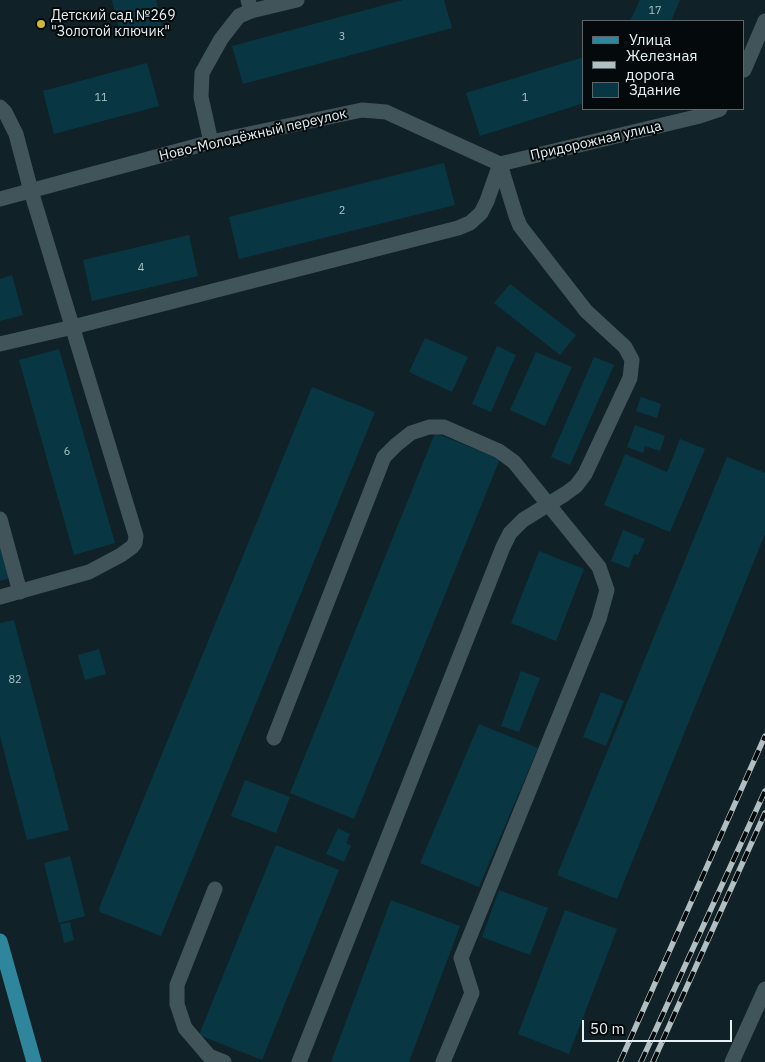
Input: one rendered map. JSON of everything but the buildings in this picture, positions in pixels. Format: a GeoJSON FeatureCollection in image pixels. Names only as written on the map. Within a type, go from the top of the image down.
{"type":"FeatureCollection","features":[{"type":"Feature","properties":{"kind":"main road"},"geometry":{"type":"LineString","coordinates":[[0,940],[34,1062]]}},
{"type":"Feature","properties":{"kind":"street"},"geometry":{"type":"LineString","coordinates":[[211,142],[201,97],[202,73],[221,39],[249,6],[297,0]]}},
{"type":"Feature","properties":{"kind":"street"},"geometry":{"type":"LineString","coordinates":[[745,68],[765,21]]}},
{"type":"Feature","properties":{"kind":"street"},"geometry":{"type":"LineString","coordinates":[[0,107],[5,112],[16,134],[31,191],[136,536],[132,547],[90,572],[0,597]]}},
{"type":"Feature","properties":{"kind":"street","name":"Ново-Молодёжный переулок"},"geometry":{"type":"LineString","coordinates":[[0,199],[211,142],[362,110],[386,112],[500,164]]}},
{"type":"Feature","properties":{"kind":"street","name":"Придорожная улица"},"geometry":{"type":"LineString","coordinates":[[500,164],[700,116],[717,110]]}},
{"type":"Feature","properties":{"kind":"street"},"geometry":{"type":"LineString","coordinates":[[0,344],[458,228],[470,223],[481,213],[487,202],[500,164]]}},
{"type":"Feature","properties":{"kind":"street"},"geometry":{"type":"LineString","coordinates":[[299,1062],[502,547],[510,533],[523,520],[576,486],[585,474],[630,378],[632,360],[625,347],[586,311],[520,226],[500,164]]}},
{"type":"Feature","properties":{"kind":"street"},"geometry":{"type":"LineString","coordinates":[[274,738],[384,457],[411,433],[428,427],[444,427],[499,451],[514,462],[598,567],[607,590],[599,619],[461,958],[472,993],[443,1062]]}},
{"type":"Feature","properties":{"kind":"street"},"geometry":{"type":"LineString","coordinates":[[0,520],[20,592]]}},
{"type":"Feature","properties":{"kind":"street"},"geometry":{"type":"LineString","coordinates":[[215,889],[177,985],[177,1004],[186,1028],[191,1035],[209,1056],[224,1062]]}},
{"type":"Feature","properties":{"kind":"street"},"geometry":{"type":"LineString","coordinates":[[732,1062],[765,989]]}},
{"type":"Feature","properties":{"kind":"railway"},"geometry":{"type":"LineString","coordinates":[[620,1062],[765,736]]}},
{"type":"Feature","properties":{"kind":"railway"},"geometry":{"type":"LineString","coordinates":[[641,1062],[765,791]]}},
{"type":"Feature","properties":{"kind":"railway"},"geometry":{"type":"LineString","coordinates":[[653,1062],[765,813]]}},
{"type":"Feature","properties":{"kind":"place","name":"Детский сад №269 \"Золотой ключик\""},"geometry":{"type":"Point","coordinates":[41,24]}}]}
